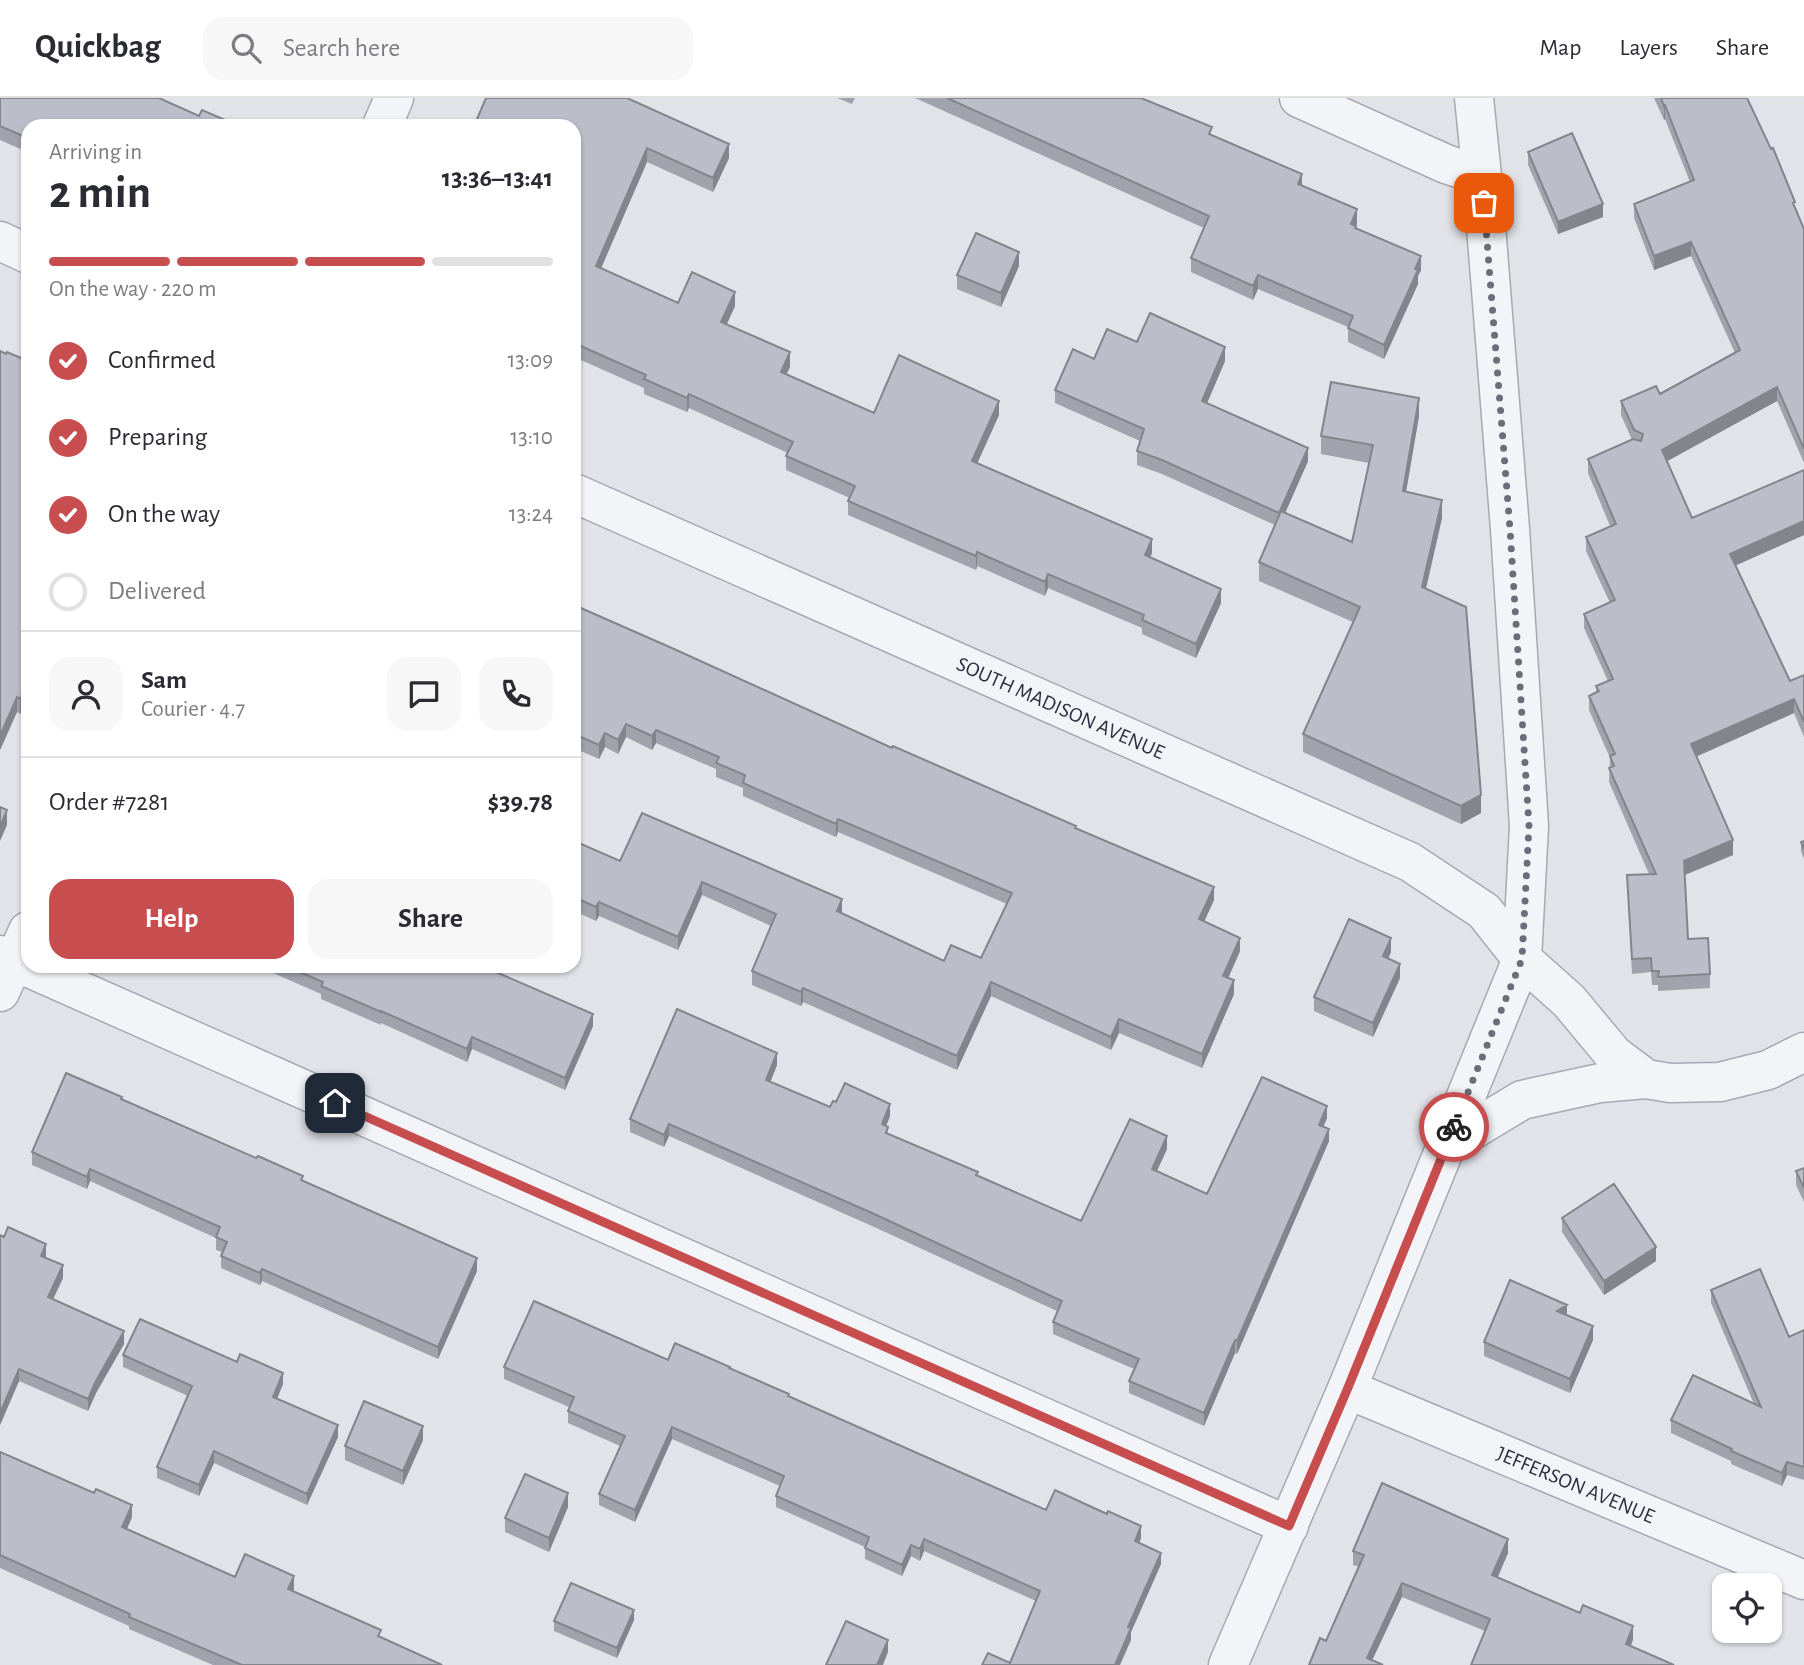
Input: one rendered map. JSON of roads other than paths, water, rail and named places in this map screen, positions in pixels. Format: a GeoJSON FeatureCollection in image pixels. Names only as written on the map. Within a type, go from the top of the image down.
{"type":"FeatureCollection","features":[{"type":"Feature","properties":{"kind":"street"},"geometry":{"type":"LineString","coordinates":[[385,119],[394,98]]}},
{"type":"Feature","properties":{"kind":"street"},"geometry":{"type":"LineString","coordinates":[[1299,98],[1446,164],[1482,176]]}},
{"type":"Feature","properties":{"kind":"street"},"geometry":{"type":"LineString","coordinates":[[1228,1665],[1347,1390],[1522,959],[1529,826],[1510,529],[1474,98]]}},
{"type":"Feature","properties":{"kind":"street"},"geometry":{"type":"LineString","coordinates":[[0,242],[21,251]]}},
{"type":"Feature","properties":{"kind":"street","name":"SOUTH MADISON AVENUE"},"geometry":{"type":"LineString","coordinates":[[581,496],[1410,862],[1484,911],[1522,959],[1569,1001],[1614,1055],[1646,1079]]}},
{"type":"Feature","properties":{"kind":"street"},"geometry":{"type":"LineString","coordinates":[[43,973],[1289,1526]]}},
{"type":"Feature","properties":{"kind":"street"},"geometry":{"type":"LineString","coordinates":[[1446,1146],[1522,1100],[1601,1083],[1646,1079],[1670,1083],[1720,1082],[1768,1070],[1804,1052]]}},
{"type":"Feature","properties":{"kind":"street","name":"JEFFERSON AVENUE"},"geometry":{"type":"LineString","coordinates":[[1347,1390],[1804,1580]]}}]}
